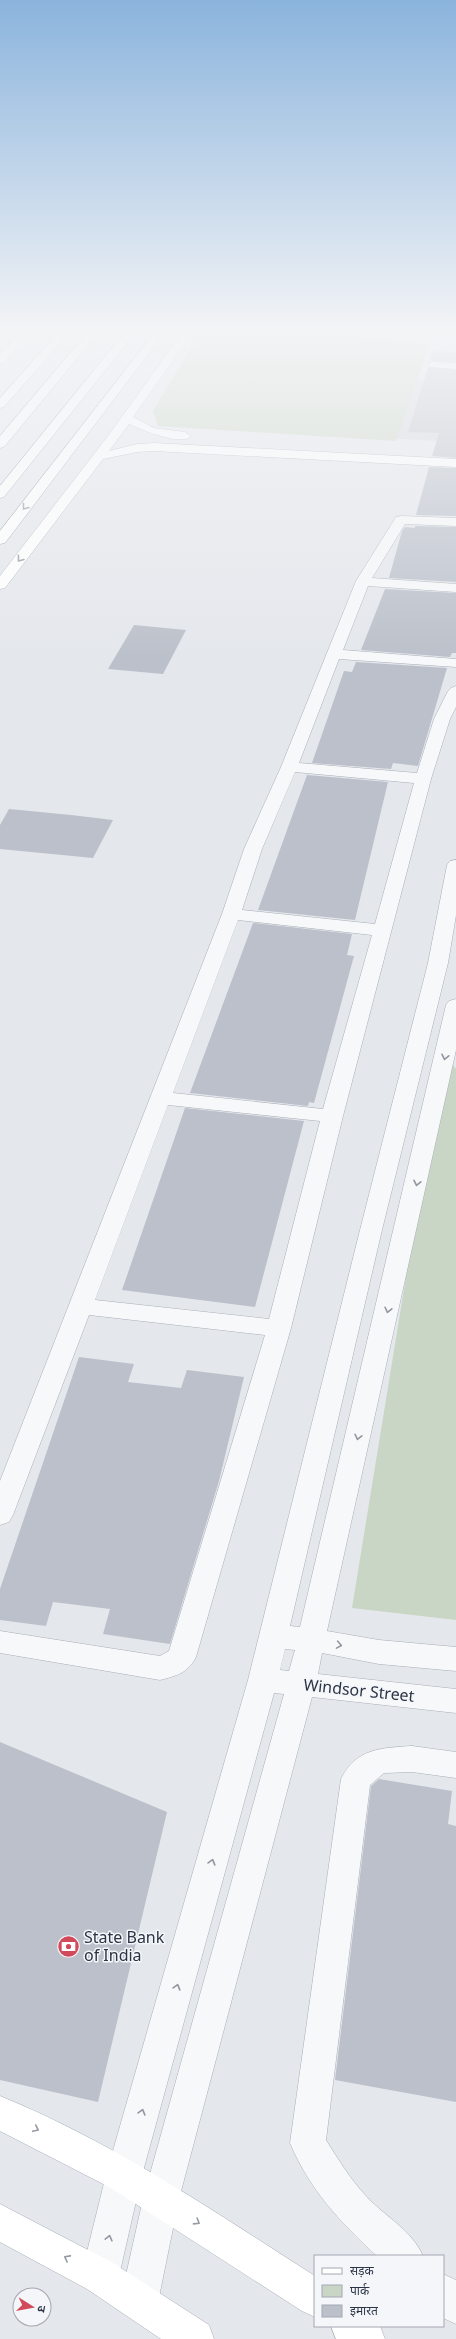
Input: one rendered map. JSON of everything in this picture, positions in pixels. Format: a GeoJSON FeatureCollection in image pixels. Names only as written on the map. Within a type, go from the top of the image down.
{"type":"FeatureCollection","features":[{"type":"Feature","properties":{"kind":"main road"},"geometry":{"type":"LineString","coordinates":[[0,494],[43,441]]}},
{"type":"Feature","properties":{"kind":"main road"},"geometry":{"type":"LineString","coordinates":[[0,540],[76,441]]}},
{"type":"Feature","properties":{"kind":"main road"},"geometry":{"type":"LineString","coordinates":[[0,585],[110,441]]}},
{"type":"Feature","properties":{"kind":"main road"},"geometry":{"type":"LineString","coordinates":[[97,457],[137,448],[154,447],[456,463]]}},
{"type":"Feature","properties":{"kind":"main road"},"geometry":{"type":"LineString","coordinates":[[0,2113],[37,2130],[124,2175],[314,2297]]}},
{"type":"Feature","properties":{"kind":"main road"},"geometry":{"type":"LineString","coordinates":[[0,2222],[100,2276],[195,2339]]}},
{"type":"Feature","properties":{"kind":"main road"},"geometry":{"type":"LineString","coordinates":[[351,2327],[366,2339]]}},
{"type":"Feature","properties":{"kind":"street"},"geometry":{"type":"LineString","coordinates":[[0,1515],[231,914],[253,849],[289,766],[363,581],[401,520],[456,522]]}},
{"type":"Feature","properties":{"kind":"street"},"geometry":{"type":"LineString","coordinates":[[363,581],[456,588]]}},
{"type":"Feature","properties":{"kind":"street"},"geometry":{"type":"LineString","coordinates":[[334,654],[456,663]]}},
{"type":"Feature","properties":{"kind":"street"},"geometry":{"type":"LineString","coordinates":[[0,1642],[160,1668],[173,1665],[182,1657],[279,1328],[332,1116],[422,779],[442,719],[456,691]]}},
{"type":"Feature","properties":{"kind":"street"},"geometry":{"type":"LineString","coordinates":[[289,766],[422,779]]}},
{"type":"Feature","properties":{"kind":"street"},"geometry":{"type":"LineString","coordinates":[[100,2276],[124,2175],[263,1680],[370,1234],[447,965],[456,865]]}},
{"type":"Feature","properties":{"kind":"street"},"geometry":{"type":"LineString","coordinates":[[231,914],[382,930]]}},
{"type":"Feature","properties":{"kind":"street"},"geometry":{"type":"LineString","coordinates":[[139,2302],[161,2199],[301,1684],[456,1005]]}},
{"type":"Feature","properties":{"kind":"street"},"geometry":{"type":"LineString","coordinates":[[159,1098],[332,1116]]}},
{"type":"Feature","properties":{"kind":"street"},"geometry":{"type":"LineString","coordinates":[[370,1234],[404,1238]]}},
{"type":"Feature","properties":{"kind":"street"},"geometry":{"type":"LineString","coordinates":[[81,1306],[279,1328]]}},
{"type":"Feature","properties":{"kind":"street"},"geometry":{"type":"LineString","coordinates":[[273,1636],[311,1640],[379,1652],[456,1659]]}},
{"type":"Feature","properties":{"kind":"street","name":"Windsor Street"},"geometry":{"type":"LineString","coordinates":[[263,1680],[456,1702]]}},
{"type":"Feature","properties":{"kind":"street"},"geometry":{"type":"LineString","coordinates":[[403,2255],[353,2209],[329,2178],[308,2143],[356,1779],[377,1760],[412,1759],[456,1765]]}},
{"type":"Feature","properties":{"kind":"street"},"geometry":{"type":"LineString","coordinates":[[444,2294],[456,2305]]}},
{"type":"Feature","properties":{"kind":"green space"},"geometry":{"type":"Polygon","coordinates":[[[443,1050],[456,1069],[456,1620],[352,1608],[443,1050]]]}},
{"type":"Feature","properties":{"kind":"building"},"geometry":{"type":"Polygon","coordinates":[[[437,441],[456,441],[456,458],[432,456],[437,441]]]}},
{"type":"Feature","properties":{"kind":"building"},"geometry":{"type":"Polygon","coordinates":[[[429,467],[456,468],[456,516],[416,515],[429,467]]]}},
{"type":"Feature","properties":{"kind":"building"},"geometry":{"type":"Polygon","coordinates":[[[415,526],[456,527],[456,582],[389,578],[402,531],[405,527],[415,528],[415,526]]]}},
{"type":"Feature","properties":{"kind":"building"},"geometry":{"type":"Polygon","coordinates":[[[385,589],[456,593],[456,653],[452,653],[450,657],[361,650],[385,589]]]}},
{"type":"Feature","properties":{"kind":"building"},"geometry":{"type":"Polygon","coordinates":[[[134,625],[186,630],[163,674],[108,669],[134,625]]]}},
{"type":"Feature","properties":{"kind":"building"},"geometry":{"type":"Polygon","coordinates":[[[356,662],[447,668],[418,766],[393,763],[391,769],[312,763],[344,671],[352,672],[356,662]]]}},
{"type":"Feature","properties":{"kind":"building"},"geometry":{"type":"Polygon","coordinates":[[[307,775],[388,782],[355,920],[258,910],[307,775]]]}},
{"type":"Feature","properties":{"kind":"building"},"geometry":{"type":"Polygon","coordinates":[[[9,809],[113,820],[93,858],[0,849],[0,825],[9,809]]]}},
{"type":"Feature","properties":{"kind":"building"},"geometry":{"type":"Polygon","coordinates":[[[253,923],[352,934],[347,955],[354,956],[314,1103],[309,1102],[308,1106],[190,1093],[253,923]]]}},
{"type":"Feature","properties":{"kind":"building"},"geometry":{"type":"Polygon","coordinates":[[[185,1108],[304,1121],[255,1307],[122,1290],[185,1108]]]}},
{"type":"Feature","properties":{"kind":"building"},"geometry":{"type":"Polygon","coordinates":[[[79,1357],[134,1364],[128,1382],[181,1388],[187,1370],[244,1377],[219,1481],[170,1644],[103,1634],[110,1609],[53,1602],[46,1626],[0,1620],[0,1589],[79,1357]]]}},
{"type":"Feature","properties":{"kind":"building","name":"State Bank of India"},"geometry":{"type":"Polygon","coordinates":[[[0,1742],[167,1812],[98,2102],[0,2080],[0,1742]]]}},
{"type":"Feature","properties":{"kind":"building"},"geometry":{"type":"Polygon","coordinates":[[[379,1779],[452,1791],[448,1824],[456,1826],[456,2102],[335,2080],[371,1786],[379,1779]]]}},
{"type":"Feature","properties":{"kind":"place","name":"State Bank of India"},"geometry":{"type":"Point","coordinates":[68,1946]}}]}
